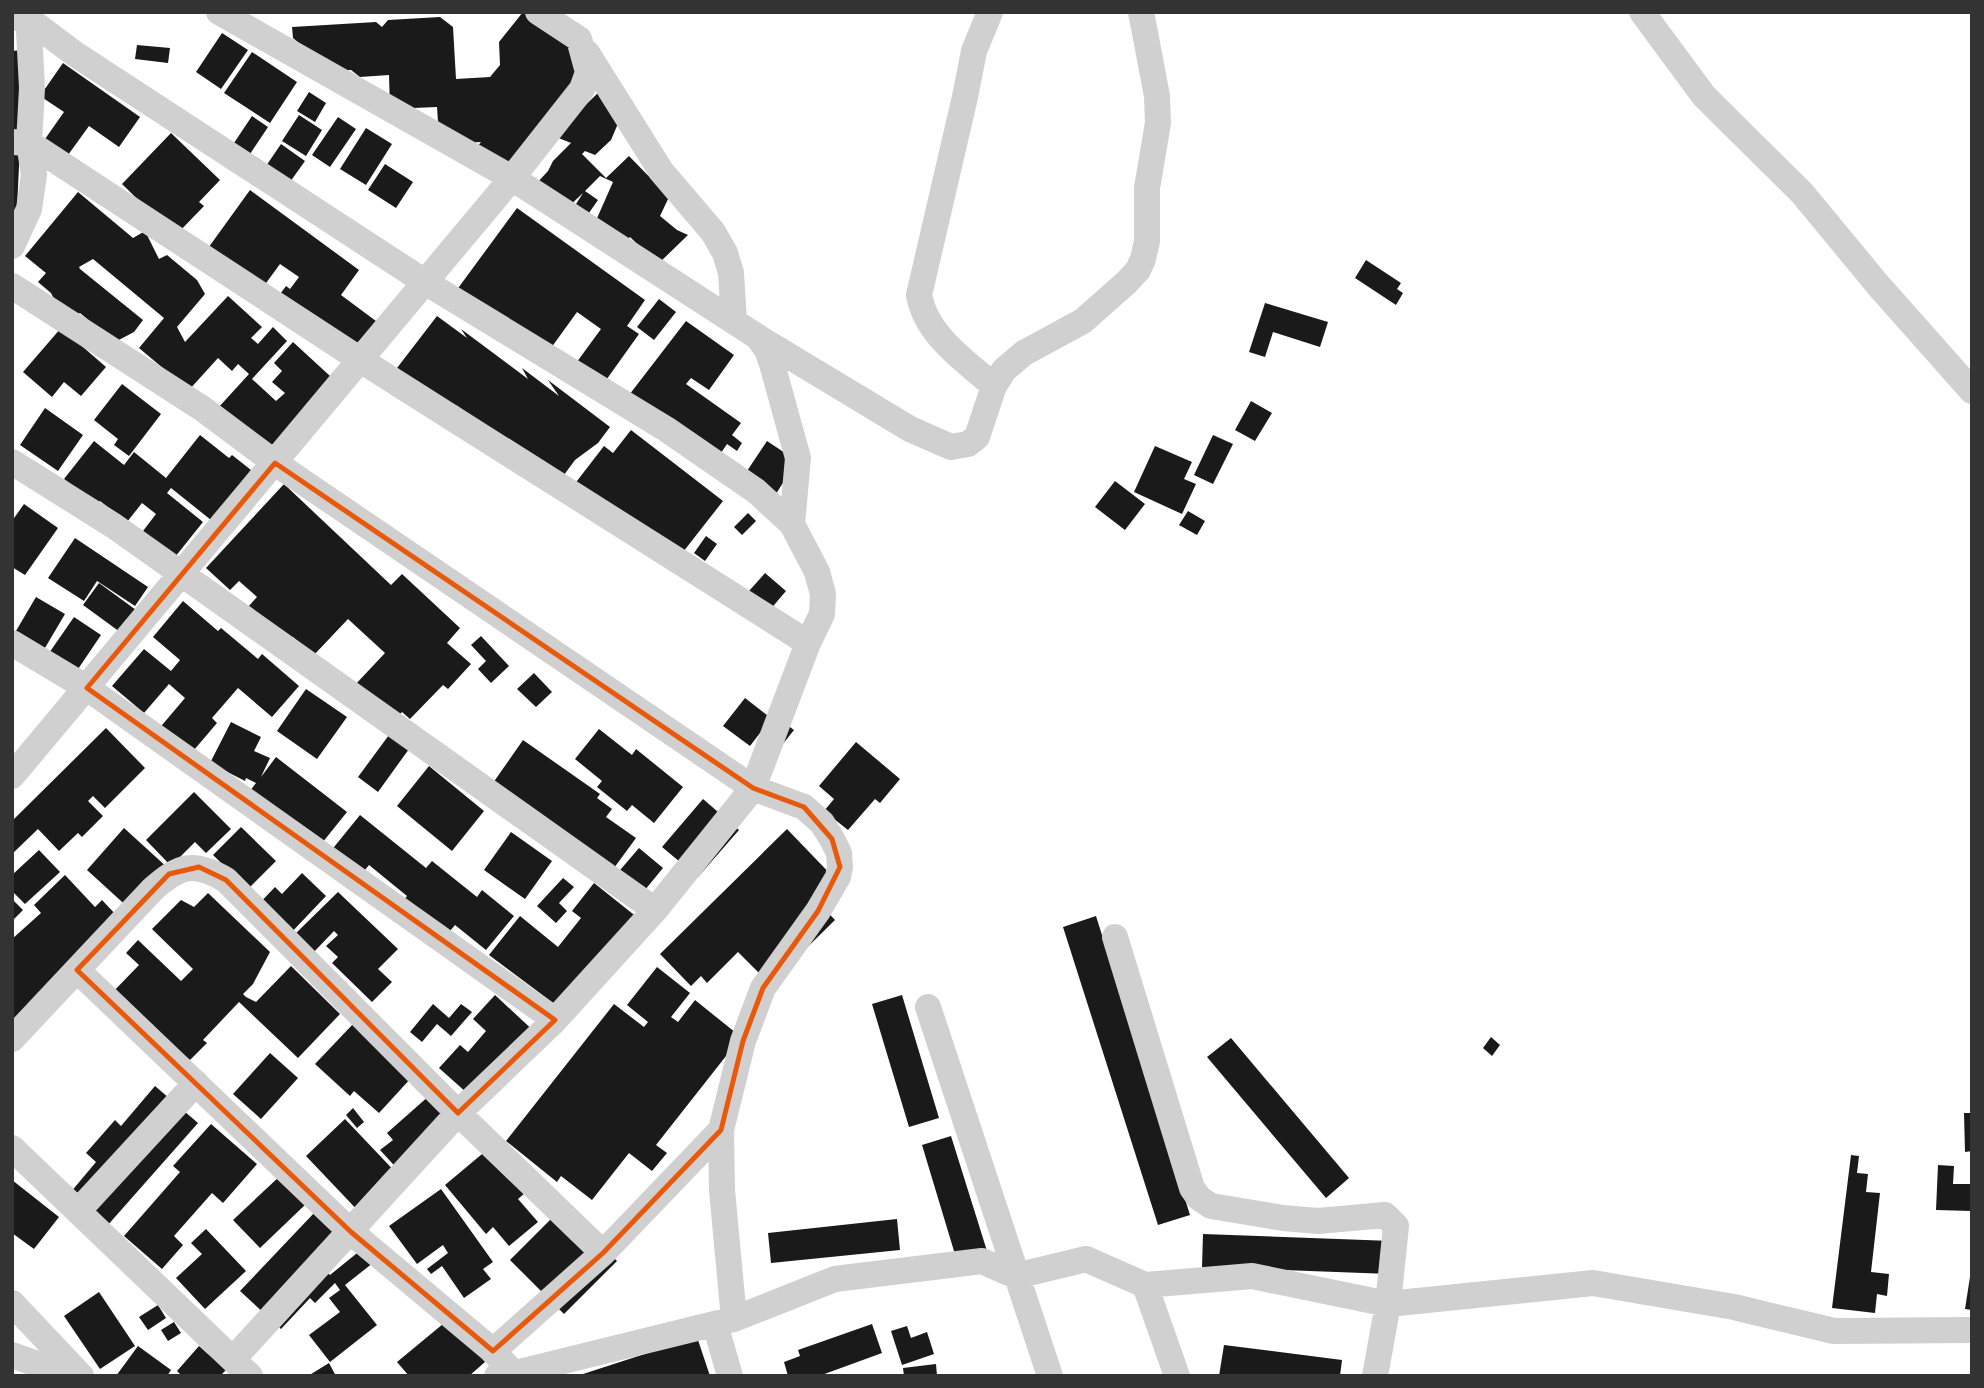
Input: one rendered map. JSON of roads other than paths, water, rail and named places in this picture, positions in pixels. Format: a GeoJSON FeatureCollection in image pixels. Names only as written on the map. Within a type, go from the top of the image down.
{"type":"FeatureCollection","features":[{"type":"Feature","properties":{"kind":"street"},"geometry":{"type":"LineString","coordinates":[[219,12],[512,177],[758,337],[909,429],[951,447],[968,444],[977,437],[994,386],[1013,361],[1083,321],[1127,282],[1143,259],[1147,241],[1147,188],[1158,124],[1157,96],[1141,12]]}},
{"type":"Feature","properties":{"kind":"street"},"geometry":{"type":"LineString","coordinates":[[538,12],[579,39],[661,172],[713,232],[725,253],[731,273],[734,321]]}},
{"type":"Feature","properties":{"kind":"street"},"geometry":{"type":"LineString","coordinates":[[990,12],[974,51],[919,295],[922,309],[941,338],[994,386]]}},
{"type":"Feature","properties":{"kind":"street"},"geometry":{"type":"LineString","coordinates":[[1642,12],[1704,96],[1802,193],[1878,285],[1972,391]]}},
{"type":"Feature","properties":{"kind":"street"},"geometry":{"type":"LineString","coordinates":[[12,246],[29,209],[34,175],[21,143],[32,88],[22,16]]}},
{"type":"Feature","properties":{"kind":"street"},"geometry":{"type":"LineString","coordinates":[[12,1148],[242,1367],[351,1232],[458,1113],[555,1020],[655,910],[753,788],[808,643],[822,614],[823,594],[817,572],[792,524],[756,491],[666,429],[425,282],[75,54],[22,16]]}},
{"type":"Feature","properties":{"kind":"street"},"geometry":{"type":"LineString","coordinates":[[12,776],[275,463],[582,89],[588,72],[579,39]]}},
{"type":"Feature","properties":{"kind":"street"},"geometry":{"type":"LineString","coordinates":[[21,143],[808,643]]}},
{"type":"Feature","properties":{"kind":"street"},"geometry":{"type":"LineString","coordinates":[[12,286],[203,409],[275,463],[753,788],[804,807],[822,823],[839,853],[838,877],[818,911],[763,988],[743,1041],[721,1130],[725,1322],[730,1376]]}},
{"type":"Feature","properties":{"kind":"street"},"geometry":{"type":"LineString","coordinates":[[758,337],[767,349],[799,458],[792,524]]}},
{"type":"Feature","properties":{"kind":"street"},"geometry":{"type":"LineString","coordinates":[[12,462],[114,526],[655,910]]}},
{"type":"Feature","properties":{"kind":"street"},"geometry":{"type":"LineString","coordinates":[[12,643],[87,688],[555,1020]]}},
{"type":"Feature","properties":{"kind":"street"},"geometry":{"type":"LineString","coordinates":[[12,1039],[153,888],[169,874],[186,867],[199,867],[226,880],[458,1113],[603,1253]]}},
{"type":"Feature","properties":{"kind":"street"},"geometry":{"type":"LineString","coordinates":[[1115,937],[1192,1188],[1199,1198],[1211,1206],[1283,1218],[1318,1221],[1385,1214],[1396,1226],[1388,1304],[1375,1376]]}},
{"type":"Feature","properties":{"kind":"street"},"geometry":{"type":"LineString","coordinates":[[77,970],[351,1232],[506,1369]]}},
{"type":"Feature","properties":{"kind":"street"},"geometry":{"type":"LineString","coordinates":[[928,1007],[1049,1376]]}},
{"type":"Feature","properties":{"kind":"street"},"geometry":{"type":"LineString","coordinates":[[79,1210],[196,1083]]}},
{"type":"Feature","properties":{"kind":"street"},"geometry":{"type":"LineString","coordinates":[[506,1369],[603,1253],[721,1130]]}},
{"type":"Feature","properties":{"kind":"street"},"geometry":{"type":"LineString","coordinates":[[506,1369],[725,1322],[835,1279],[982,1261],[1016,1276],[1086,1259],[1145,1285],[1252,1276],[1388,1304],[1593,1283],[1734,1307],[1834,1331],[1972,1330]]}},
{"type":"Feature","properties":{"kind":"street"},"geometry":{"type":"LineString","coordinates":[[1145,1285],[1177,1376]]}},
{"type":"Feature","properties":{"kind":"street"},"geometry":{"type":"LineString","coordinates":[[12,1303],[81,1376]]}},
{"type":"Feature","properties":{"kind":"street"},"geometry":{"type":"LineString","coordinates":[[12,1355],[71,1376]]}}]}
